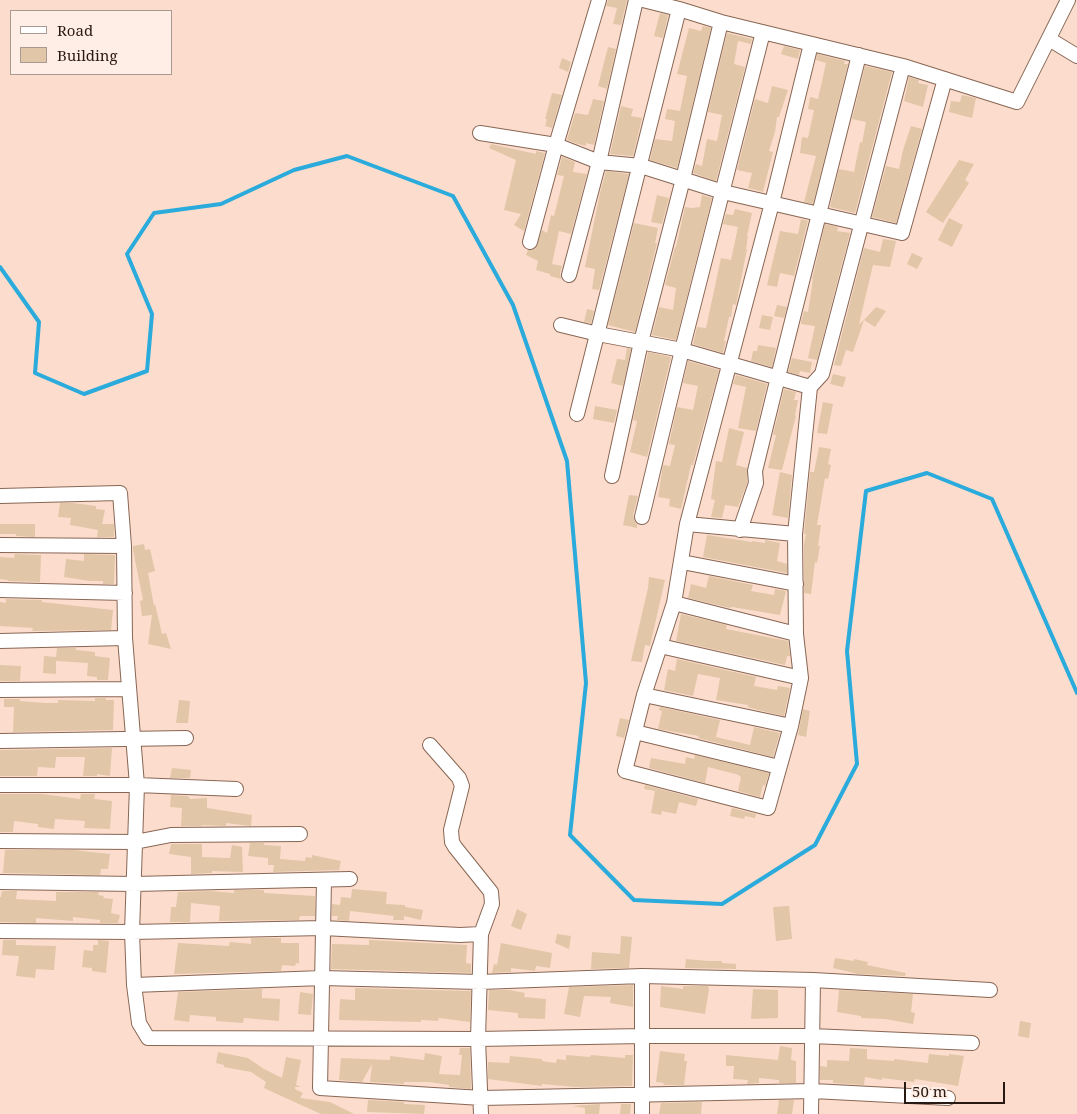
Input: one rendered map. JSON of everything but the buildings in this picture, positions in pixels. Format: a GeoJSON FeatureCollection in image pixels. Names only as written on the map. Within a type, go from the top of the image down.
{"type":"FeatureCollection","features":[{"type":"Feature","properties":{"kind":"street"},"geometry":{"type":"LineString","coordinates":[[530,242],[556,145],[599,0]]}},
{"type":"Feature","properties":{"kind":"street"},"geometry":{"type":"LineString","coordinates":[[569,276],[599,162],[636,0]]}},
{"type":"Feature","properties":{"kind":"street"},"geometry":{"type":"LineString","coordinates":[[643,0],[721,22],[902,66],[1017,102],[1068,0]]}},
{"type":"Feature","properties":{"kind":"street"},"geometry":{"type":"LineString","coordinates":[[577,414],[679,9]]}},
{"type":"Feature","properties":{"kind":"street"},"geometry":{"type":"LineString","coordinates":[[612,476],[640,342],[683,179],[721,22]]}},
{"type":"Feature","properties":{"kind":"street"},"geometry":{"type":"LineString","coordinates":[[642,517],[682,350],[763,32]]}},
{"type":"Feature","properties":{"kind":"street"},"geometry":{"type":"LineString","coordinates":[[1049,39],[1077,56]]}},
{"type":"Feature","properties":{"kind":"street"},"geometry":{"type":"LineString","coordinates":[[811,44],[772,203],[687,524],[674,603],[644,695],[625,771],[768,808],[791,726],[801,678],[796,634],[795,534],[810,387],[822,374],[902,66]]}},
{"type":"Feature","properties":{"kind":"street"},"geometry":{"type":"LineString","coordinates":[[740,530],[756,483],[755,471],[859,55]]}},
{"type":"Feature","properties":{"kind":"street"},"geometry":{"type":"LineString","coordinates":[[480,133],[556,145],[599,162],[641,166],[723,192],[902,233],[945,79]]}},
{"type":"Feature","properties":{"kind":"street"},"geometry":{"type":"LineString","coordinates":[[561,325],[682,350],[810,387]]}},
{"type":"Feature","properties":{"kind":"street"},"geometry":{"type":"LineString","coordinates":[[0,496],[120,493],[124,546],[125,638],[137,785],[132,932],[134,985],[139,1023],[148,1038],[478,1039],[642,1036],[812,1036],[972,1043]]}},
{"type":"Feature","properties":{"kind":"street"},"geometry":{"type":"LineString","coordinates":[[687,524],[795,534]]}},
{"type":"Feature","properties":{"kind":"street"},"geometry":{"type":"LineString","coordinates":[[0,545],[124,546]]}},
{"type":"Feature","properties":{"kind":"street"},"geometry":{"type":"LineString","coordinates":[[682,562],[796,584]]}},
{"type":"Feature","properties":{"kind":"street"},"geometry":{"type":"LineString","coordinates":[[0,590],[125,593]]}},
{"type":"Feature","properties":{"kind":"street"},"geometry":{"type":"LineString","coordinates":[[674,603],[796,634]]}},
{"type":"Feature","properties":{"kind":"street"},"geometry":{"type":"LineString","coordinates":[[0,642],[125,638]]}},
{"type":"Feature","properties":{"kind":"street"},"geometry":{"type":"LineString","coordinates":[[660,646],[801,678]]}},
{"type":"Feature","properties":{"kind":"street"},"geometry":{"type":"LineString","coordinates":[[0,690],[129,689]]}},
{"type":"Feature","properties":{"kind":"street"},"geometry":{"type":"LineString","coordinates":[[644,695],[791,726]]}},
{"type":"Feature","properties":{"kind":"street"},"geometry":{"type":"LineString","coordinates":[[635,732],[780,767]]}},
{"type":"Feature","properties":{"kind":"street"},"geometry":{"type":"LineString","coordinates":[[0,741],[186,738]]}},
{"type":"Feature","properties":{"kind":"street"},"geometry":{"type":"LineString","coordinates":[[430,745],[460,778],[462,786],[452,830],[452,842],[491,892],[492,904],[481,934],[478,1039],[482,1098],[481,1114]]}},
{"type":"Feature","properties":{"kind":"street"},"geometry":{"type":"LineString","coordinates":[[0,785],[137,785],[236,789]]}},
{"type":"Feature","properties":{"kind":"street"},"geometry":{"type":"LineString","coordinates":[[0,841],[135,842],[171,835],[300,834]]}},
{"type":"Feature","properties":{"kind":"street"},"geometry":{"type":"LineString","coordinates":[[0,882],[134,884],[350,879]]}},
{"type":"Feature","properties":{"kind":"street"},"geometry":{"type":"LineString","coordinates":[[324,880],[320,1088],[482,1098],[812,1091],[948,1098]]}},
{"type":"Feature","properties":{"kind":"street"},"geometry":{"type":"LineString","coordinates":[[0,931],[132,932],[323,928],[460,935],[481,934]]}},
{"type":"Feature","properties":{"kind":"street"},"geometry":{"type":"LineString","coordinates":[[134,985],[322,978],[480,982],[642,976],[813,980],[990,990]]}},
{"type":"Feature","properties":{"kind":"street"},"geometry":{"type":"LineString","coordinates":[[642,976],[642,1114]]}},
{"type":"Feature","properties":{"kind":"street"},"geometry":{"type":"LineString","coordinates":[[811,1114],[813,980]]}},
{"type":"Feature","properties":{"kind":"waterway"},"geometry":{"type":"LineString","coordinates":[[0,267],[39,322],[35,373],[84,394],[147,371],[152,314],[127,254],[154,213],[221,204],[294,170],[347,156],[453,196],[513,305],[567,461],[586,683],[570,835],[634,900],[722,904],[815,845],[857,764],[847,651],[866,491],[927,473],[992,499],[1077,693]]}}]}
